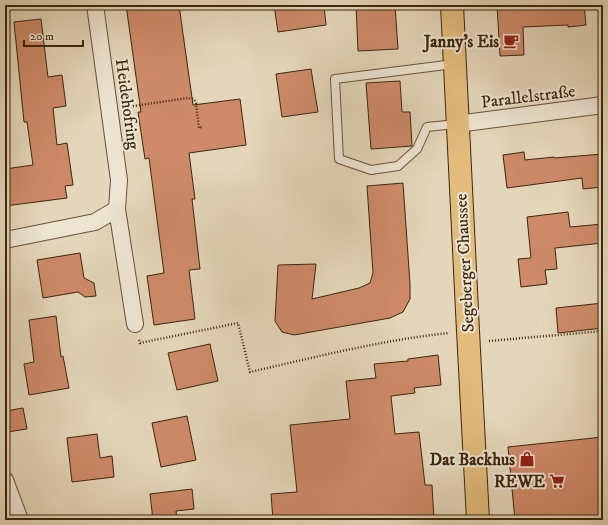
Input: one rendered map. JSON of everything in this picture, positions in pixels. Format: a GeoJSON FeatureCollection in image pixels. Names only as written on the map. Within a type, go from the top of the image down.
{"type":"FeatureCollection","features":[{"type":"Feature","properties":{"kind":"main road","name":"Segeberger Chaussee"},"geometry":{"type":"LineString","coordinates":[[452,5],[478,520]]}},
{"type":"Feature","properties":{"kind":"street","name":"Heidehofring"},"geometry":{"type":"LineString","coordinates":[[95,5],[119,180],[117,209],[135,324]]}},
{"type":"Feature","properties":{"kind":"street","name":"Parallelstraße"},"geometry":{"type":"LineString","coordinates":[[457,124],[603,105]]}},
{"type":"Feature","properties":{"kind":"street"},"geometry":{"type":"LineString","coordinates":[[5,240],[95,222],[117,209]]}},
{"type":"Feature","properties":{"kind":"street"},"geometry":{"type":"LineString","coordinates":[[5,480],[20,520]]}},
{"type":"Feature","properties":{"kind":"lane"},"geometry":{"type":"LineString","coordinates":[[454,64],[335,79],[339,159],[371,170],[398,166],[417,149],[427,127],[457,124]]}},
{"type":"Feature","properties":{"kind":"path"},"geometry":{"type":"LineString","coordinates":[[110,110],[188,98],[194,99],[196,103],[199,128],[202,127]]}},
{"type":"Feature","properties":{"kind":"path"},"geometry":{"type":"LineString","coordinates":[[135,324],[140,343],[238,323],[250,372],[346,350],[419,336],[468,337],[603,331]]}},
{"type":"Feature","properties":{"kind":"building"},"geometry":{"type":"Polygon","coordinates":[[[126,5],[179,5],[193,105],[240,99],[246,145],[189,153],[195,199],[192,199],[200,269],[189,270],[195,319],[154,325],[147,276],[164,273],[149,158],[145,159],[138,112],[141,112],[126,5]]]}},
{"type":"Feature","properties":{"kind":"building"},"geometry":{"type":"Polygon","coordinates":[[[274,5],[324,5],[326,25],[278,32],[274,5]]]}},
{"type":"Feature","properties":{"kind":"building"},"geometry":{"type":"Polygon","coordinates":[[[356,5],[395,5],[398,49],[358,51],[356,5]]]}},
{"type":"Feature","properties":{"kind":"building","name":"Janny's Eis"},"geometry":{"type":"Polygon","coordinates":[[[497,5],[584,5],[586,25],[568,27],[568,25],[523,27],[524,55],[500,56],[497,5]]]}},
{"type":"Feature","properties":{"kind":"building"},"geometry":{"type":"Polygon","coordinates":[[[41,19],[48,77],[62,75],[66,106],[53,108],[57,145],[67,143],[73,185],[65,186],[67,198],[5,206],[5,169],[33,165],[27,122],[24,122],[14,22],[41,19]]]}},
{"type":"Feature","properties":{"kind":"building"},"geometry":{"type":"Polygon","coordinates":[[[311,69],[318,112],[282,117],[276,74],[311,69]]]}},
{"type":"Feature","properties":{"kind":"building"},"geometry":{"type":"Polygon","coordinates":[[[400,81],[402,112],[410,112],[412,146],[371,149],[366,83],[400,81]]]}},
{"type":"Feature","properties":{"kind":"building"},"geometry":{"type":"Polygon","coordinates":[[[524,152],[525,160],[603,154],[603,187],[583,189],[582,178],[507,188],[503,155],[524,152]]]}},
{"type":"Feature","properties":{"kind":"building"},"geometry":{"type":"Polygon","coordinates":[[[403,183],[410,299],[403,312],[390,318],[294,335],[282,332],[275,321],[278,265],[316,264],[312,299],[359,288],[370,283],[373,273],[367,186],[403,183]]]}},
{"type":"Feature","properties":{"kind":"building"},"geometry":{"type":"Polygon","coordinates":[[[568,212],[570,227],[603,224],[603,243],[555,248],[557,269],[545,270],[547,284],[521,287],[518,259],[531,258],[527,217],[568,212]]]}},
{"type":"Feature","properties":{"kind":"building"},"geometry":{"type":"Polygon","coordinates":[[[80,253],[84,278],[94,283],[96,296],[85,297],[78,292],[43,298],[37,260],[80,253]]]}},
{"type":"Feature","properties":{"kind":"building"},"geometry":{"type":"Polygon","coordinates":[[[603,303],[603,328],[558,333],[556,308],[603,303]]]}},
{"type":"Feature","properties":{"kind":"building"},"geometry":{"type":"Polygon","coordinates":[[[56,316],[61,357],[63,356],[69,388],[29,395],[24,364],[34,362],[29,320],[56,316]]]}},
{"type":"Feature","properties":{"kind":"building"},"geometry":{"type":"Polygon","coordinates":[[[210,344],[218,381],[177,390],[168,353],[210,344]]]}},
{"type":"Feature","properties":{"kind":"building"},"geometry":{"type":"Polygon","coordinates":[[[438,355],[441,385],[414,388],[415,393],[391,396],[395,434],[419,432],[425,485],[432,485],[434,520],[273,520],[271,494],[297,492],[290,425],[350,419],[346,381],[376,378],[374,364],[408,361],[408,359],[438,355]]]}},
{"type":"Feature","properties":{"kind":"building"},"geometry":{"type":"Polygon","coordinates":[[[23,408],[27,429],[7,432],[5,411],[23,408]]]}},
{"type":"Feature","properties":{"kind":"building"},"geometry":{"type":"Polygon","coordinates":[[[187,416],[196,460],[161,467],[152,423],[187,416]]]}},
{"type":"Feature","properties":{"kind":"building"},"geometry":{"type":"Polygon","coordinates":[[[97,434],[100,458],[112,456],[114,477],[72,482],[67,438],[97,434]]]}},
{"type":"Feature","properties":{"kind":"building","name":"REWE"},"geometry":{"type":"Polygon","coordinates":[[[603,437],[603,520],[564,520],[563,516],[515,520],[508,447],[603,437]]]}},
{"type":"Feature","properties":{"kind":"building"},"geometry":{"type":"Polygon","coordinates":[[[192,489],[194,509],[176,511],[177,520],[153,520],[150,494],[192,489]]]}},
{"type":"Feature","properties":{"kind":"place","name":"Janny's Eis"},"geometry":{"type":"Point","coordinates":[511,41]}},
{"type":"Feature","properties":{"kind":"place","name":"Dat Backhus"},"geometry":{"type":"Point","coordinates":[527,459]}},
{"type":"Feature","properties":{"kind":"place","name":"REWE"},"geometry":{"type":"Point","coordinates":[557,481]}}]}
